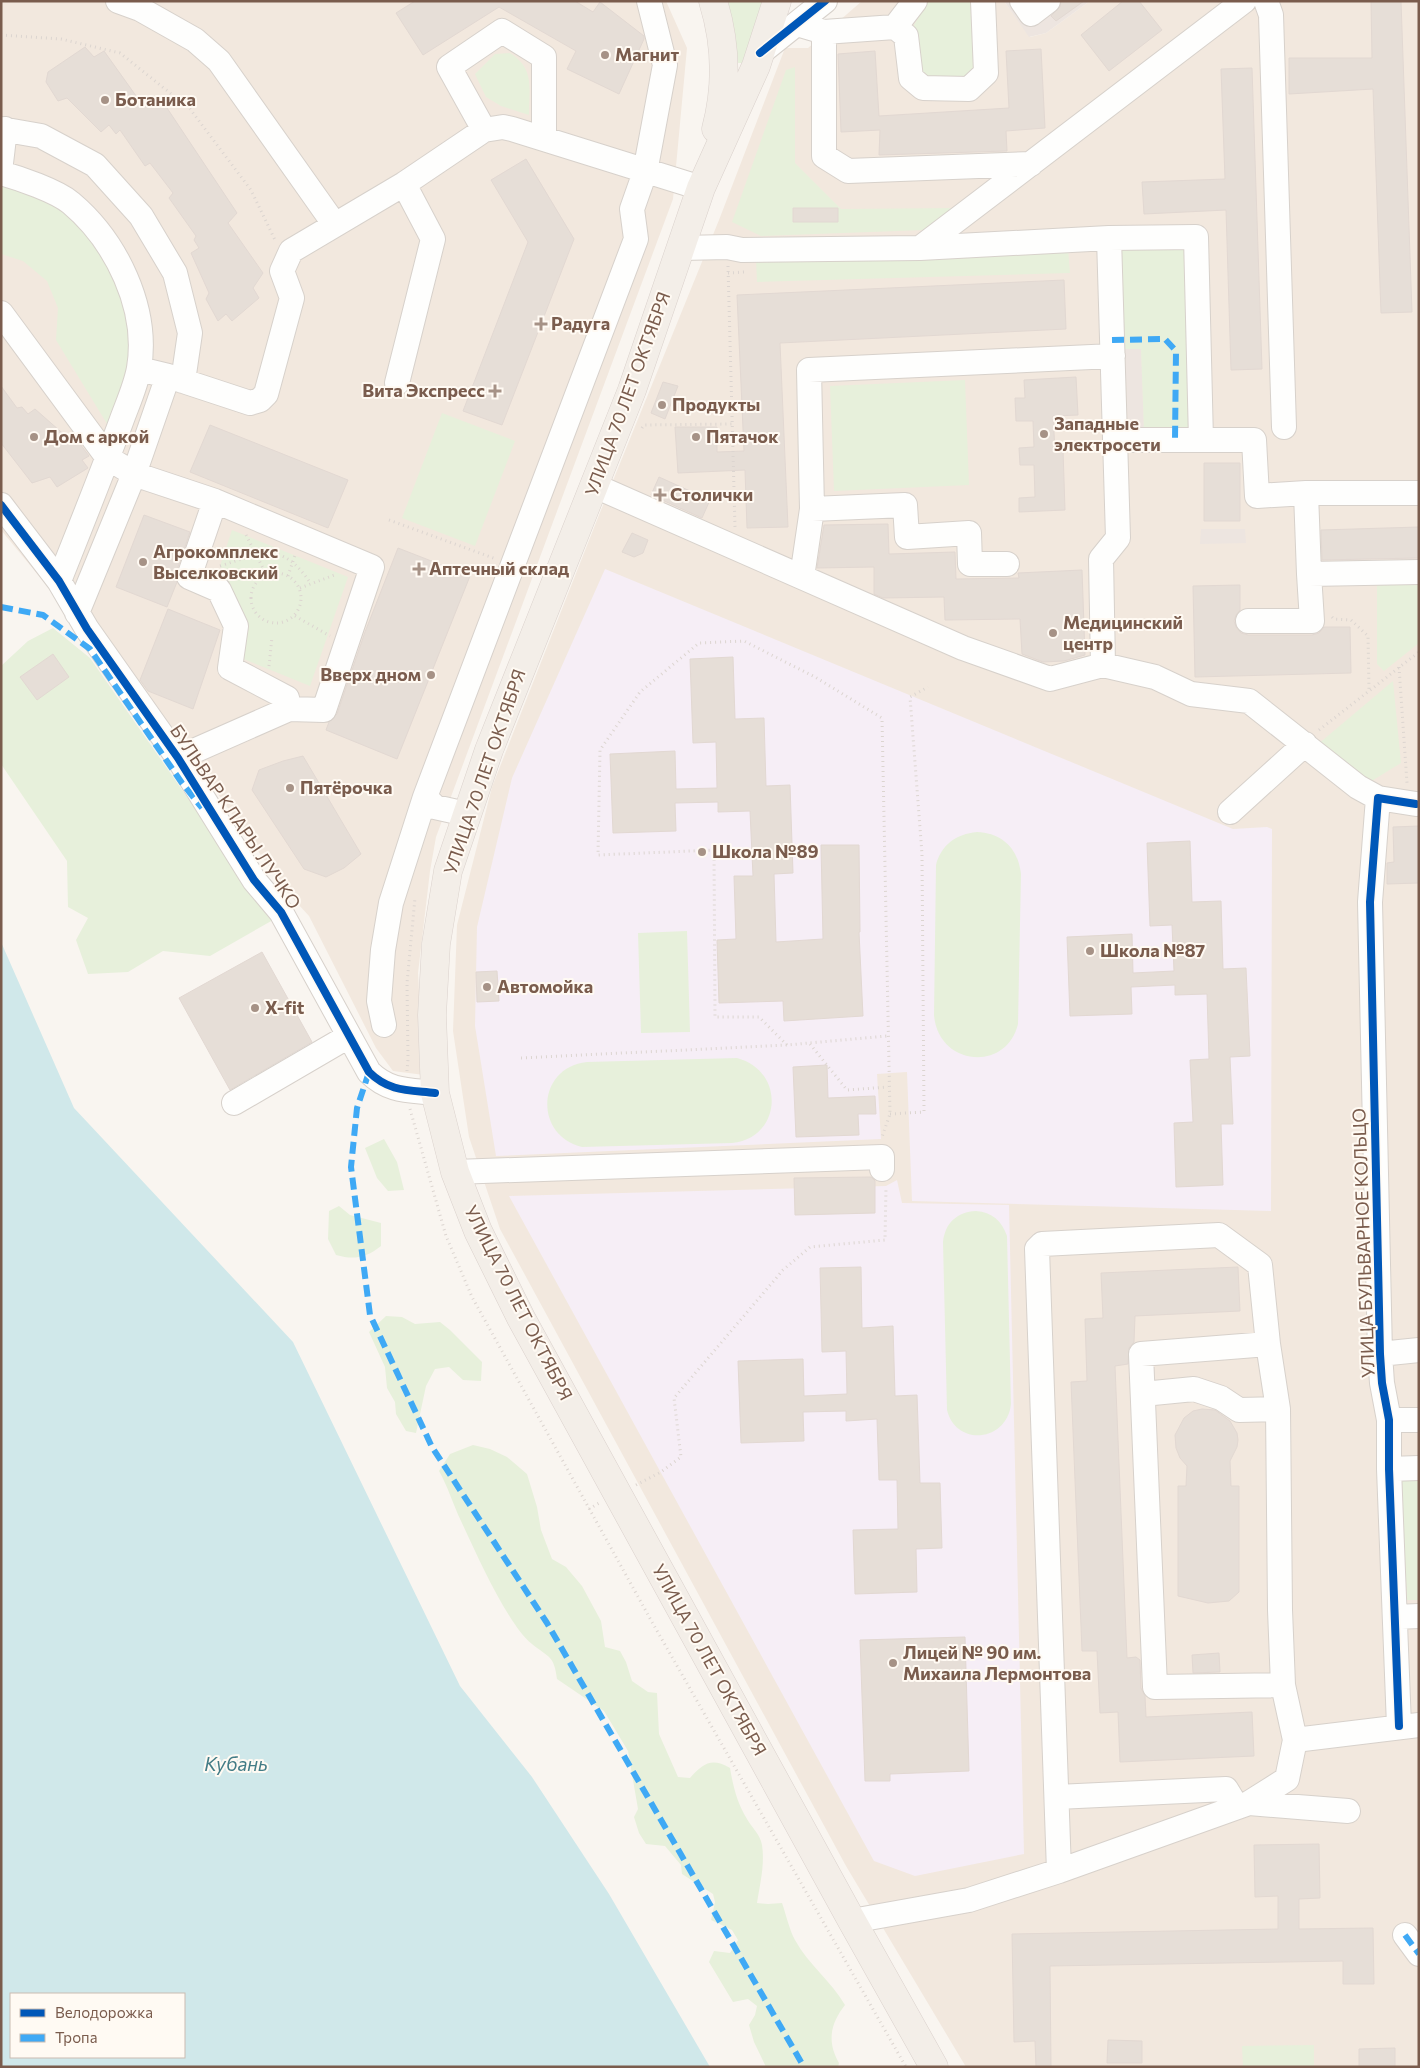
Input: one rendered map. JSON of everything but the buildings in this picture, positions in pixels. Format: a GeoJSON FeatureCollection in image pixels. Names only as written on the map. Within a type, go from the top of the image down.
{"type":"FeatureCollection","features":[{"type":"Feature","properties":{"kind":"main road"},"geometry":{"type":"LineString","coordinates":[[701,188],[722,106],[724,68],[717,13],[713,1]]}},
{"type":"Feature","properties":{"kind":"main road","name":"УЛИЦА 70 ЛЕТ ОКТЯБРЯ"},"geometry":{"type":"LineString","coordinates":[[777,1],[758,60],[701,188],[632,390],[489,750],[448,871],[436,944],[432,1016],[435,1093],[455,1172],[478,1231],[521,1318],[934,2067]]}},
{"type":"Feature","properties":{"kind":"main road"},"geometry":{"type":"LineString","coordinates":[[724,68],[731,75],[740,77],[758,60]]}},
{"type":"Feature","properties":{"kind":"street"},"geometry":{"type":"LineString","coordinates":[[118,1],[140,9],[195,40],[219,61],[335,225]]}},
{"type":"Feature","properties":{"kind":"street"},"geometry":{"type":"LineString","coordinates":[[384,1025],[379,1001],[384,941],[391,903],[425,797],[636,239],[632,209],[645,172],[665,65],[649,1]]}},
{"type":"Feature","properties":{"kind":"street"},"geometry":{"type":"LineString","coordinates":[[758,60],[825,1]]}},
{"type":"Feature","properties":{"kind":"street"},"geometry":{"type":"LineString","coordinates":[[895,27],[915,1]]}},
{"type":"Feature","properties":{"kind":"street"},"geometry":{"type":"LineString","coordinates":[[797,24],[824,32],[895,27],[906,36],[911,78],[923,88],[969,88],[986,73],[982,1]]}},
{"type":"Feature","properties":{"kind":"street"},"geometry":{"type":"LineString","coordinates":[[1022,1],[1031,14],[1048,1]]}},
{"type":"Feature","properties":{"kind":"street"},"geometry":{"type":"LineString","coordinates":[[920,248],[1244,1]]}},
{"type":"Feature","properties":{"kind":"street"},"geometry":{"type":"LineString","coordinates":[[1266,1],[1271,15],[1284,427]]}},
{"type":"Feature","properties":{"kind":"street"},"geometry":{"type":"LineString","coordinates":[[484,130],[449,67],[502,31],[544,57],[544,138]]}},
{"type":"Feature","properties":{"kind":"street"},"geometry":{"type":"LineString","coordinates":[[824,32],[824,156],[848,171],[1031,164]]}},
{"type":"Feature","properties":{"kind":"street"},"geometry":{"type":"LineString","coordinates":[[139,369],[175,378],[250,403],[260,400],[266,394],[292,298],[282,271],[285,260],[291,251],[404,184],[484,130],[503,127],[544,138],[645,172],[701,188]]}},
{"type":"Feature","properties":{"kind":"street"},"geometry":{"type":"LineString","coordinates":[[1,163],[3,129],[41,136],[95,165],[141,216],[175,273],[190,333],[175,378],[77,613]]}},
{"type":"Feature","properties":{"kind":"street"},"geometry":{"type":"LineString","coordinates":[[1,174],[24,180],[70,202],[104,239],[131,286],[141,327],[139,369],[108,458],[59,581]]}},
{"type":"Feature","properties":{"kind":"street"},"geometry":{"type":"LineString","coordinates":[[397,383],[433,239],[404,184]]}},
{"type":"Feature","properties":{"kind":"street"},"geometry":{"type":"LineString","coordinates":[[682,248],[727,247],[742,250],[920,248],[1109,238],[1196,237],[1201,440]]}},
{"type":"Feature","properties":{"kind":"street"},"geometry":{"type":"LineString","coordinates":[[1103,665],[1101,559],[1118,538],[1109,238]]}},
{"type":"Feature","properties":{"kind":"street"},"geometry":{"type":"LineString","coordinates":[[1,313],[108,458],[134,474],[225,506],[372,567],[324,710],[289,709],[178,758]]}},
{"type":"Feature","properties":{"kind":"street"},"geometry":{"type":"LineString","coordinates":[[802,577],[812,509],[809,370],[1113,356]]}},
{"type":"Feature","properties":{"kind":"street"},"geometry":{"type":"LineString","coordinates":[[1115,440],[1254,440],[1258,496],[1306,492],[1419,493]]}},
{"type":"Feature","properties":{"kind":"street"},"geometry":{"type":"LineString","coordinates":[[595,486],[963,648],[1050,679],[1103,665],[1155,677],[1191,694],[1249,701],[1358,787],[1378,798],[1415,804]]}},
{"type":"Feature","properties":{"kind":"street"},"geometry":{"type":"LineString","coordinates":[[1248,621],[1312,621],[1306,492]]}},
{"type":"Feature","properties":{"kind":"street","name":"БУЛЬВАР КЛАРЫ ЛУЧКО"},"geometry":{"type":"LineString","coordinates":[[1,505],[59,581],[77,613],[178,758],[254,880],[281,912],[369,1072],[379,1082],[390,1088],[435,1093]]}},
{"type":"Feature","properties":{"kind":"street"},"geometry":{"type":"LineString","coordinates":[[812,509],[905,505],[907,537],[969,533],[970,564],[1007,564]]}},
{"type":"Feature","properties":{"kind":"street"},"geometry":{"type":"LineString","coordinates":[[225,506],[189,577],[219,590],[236,626],[230,668],[287,698],[289,709]]}},
{"type":"Feature","properties":{"kind":"street"},"geometry":{"type":"LineString","coordinates":[[1309,574],[1419,572]]}},
{"type":"Feature","properties":{"kind":"street"},"geometry":{"type":"LineString","coordinates":[[1230,812],[1305,744]]}},
{"type":"Feature","properties":{"kind":"street"},"geometry":{"type":"LineString","coordinates":[[425,797],[435,807],[466,814]]}},
{"type":"Feature","properties":{"kind":"street","name":"УЛИЦА БУЛЬВАРНОЕ КОЛЬЦО"},"geometry":{"type":"LineString","coordinates":[[1378,798],[1370,902],[1380,1354],[1382,1383],[1389,1420],[1395,1617],[1409,1725]]}},
{"type":"Feature","properties":{"kind":"street"},"geometry":{"type":"LineString","coordinates":[[234,1103],[349,1036]]}},
{"type":"Feature","properties":{"kind":"street"},"geometry":{"type":"LineString","coordinates":[[455,1172],[882,1163]]}},
{"type":"Feature","properties":{"kind":"street"},"geometry":{"type":"LineString","coordinates":[[852,1921],[969,1900],[1059,1871],[1243,1805],[1287,1779],[1295,1740],[1283,1685],[1280,1610],[1278,1409],[1268,1344],[1260,1265],[1219,1235],[1042,1244],[1037,1248],[1059,1871]]}},
{"type":"Feature","properties":{"kind":"street"},"geometry":{"type":"LineString","coordinates":[[1268,1344],[1141,1354],[1154,1687],[1283,1685]]}},
{"type":"Feature","properties":{"kind":"street"},"geometry":{"type":"LineString","coordinates":[[1380,1354],[1419,1350]]}},
{"type":"Feature","properties":{"kind":"street"},"geometry":{"type":"LineString","coordinates":[[1143,1394],[1194,1389],[1221,1398],[1239,1410],[1278,1409]]}},
{"type":"Feature","properties":{"kind":"street"},"geometry":{"type":"LineString","coordinates":[[1389,1420],[1419,1420]]}},
{"type":"Feature","properties":{"kind":"street"},"geometry":{"type":"LineString","coordinates":[[1389,1469],[1419,1468]]}},
{"type":"Feature","properties":{"kind":"street"},"geometry":{"type":"LineString","coordinates":[[1395,1617],[1419,1616]]}},
{"type":"Feature","properties":{"kind":"street"},"geometry":{"type":"LineString","coordinates":[[1295,1740],[1409,1725]]}},
{"type":"Feature","properties":{"kind":"street"},"geometry":{"type":"LineString","coordinates":[[1057,1797],[1226,1789],[1243,1805],[1348,1811]]}},
{"type":"Feature","properties":{"kind":"street"},"geometry":{"type":"LineString","coordinates":[[1405,1935],[1419,1954]]}},
{"type":"Feature","properties":{"kind":"path"},"geometry":{"type":"LineString","coordinates":[[1,35],[61,39],[120,53],[190,110],[251,190],[285,260]]}},
{"type":"Feature","properties":{"kind":"path"},"geometry":{"type":"LineString","coordinates":[[727,247],[735,548]]}},
{"type":"Feature","properties":{"kind":"path"},"geometry":{"type":"LineString","coordinates":[[728,272],[747,272]]}},
{"type":"Feature","properties":{"kind":"path"},"geometry":{"type":"LineString","coordinates":[[640,433],[644,425],[732,424]]}},
{"type":"Feature","properties":{"kind":"path"},"geometry":{"type":"LineString","coordinates":[[225,506],[236,518],[266,574]]}},
{"type":"Feature","properties":{"kind":"path"},"geometry":{"type":"LineString","coordinates":[[389,520],[512,566]]}},
{"type":"Feature","properties":{"kind":"path"},"geometry":{"type":"LineString","coordinates":[[220,566],[256,554],[269,552],[283,556],[294,564],[311,584]]}},
{"type":"Feature","properties":{"kind":"path"},"geometry":{"type":"LineString","coordinates":[[300,588],[338,574],[346,556]]}},
{"type":"Feature","properties":{"kind":"path"},"geometry":{"type":"LineString","coordinates":[[278,573],[287,575],[300,588],[302,598],[300,608],[295,616],[287,622],[274,624],[259,618],[253,610],[250,601],[252,591],[257,581],[266,574],[278,573]]}},
{"type":"Feature","properties":{"kind":"path"},"geometry":{"type":"LineString","coordinates":[[1330,612],[1334,619],[1351,620],[1368,636],[1369,690]]}},
{"type":"Feature","properties":{"kind":"path"},"geometry":{"type":"LineString","coordinates":[[295,616],[328,635],[347,643]]}},
{"type":"Feature","properties":{"kind":"path"},"geometry":{"type":"LineString","coordinates":[[265,686],[272,637]]}},
{"type":"Feature","properties":{"kind":"path"},"geometry":{"type":"LineString","coordinates":[[589,1509],[660,1472],[681,1457],[674,1398],[783,1270],[810,1248],[885,1240],[886,1186],[882,1163],[881,1139],[890,1114],[882,718],[815,677],[744,641],[699,643],[640,692],[600,750],[598,854],[714,850],[715,1017],[759,1017],[787,1045]]}},
{"type":"Feature","properties":{"kind":"path"},"geometry":{"type":"LineString","coordinates":[[1305,744],[1322,727],[1419,652]]}},
{"type":"Feature","properties":{"kind":"path"},"geometry":{"type":"LineString","coordinates":[[1399,667],[1415,804]]}},
{"type":"Feature","properties":{"kind":"path"},"geometry":{"type":"LineString","coordinates":[[890,1114],[924,1112],[922,854],[910,697],[928,686]]}},
{"type":"Feature","properties":{"kind":"path"},"geometry":{"type":"LineString","coordinates":[[521,1058],[810,1044],[887,1036]]}},
{"type":"Feature","properties":{"kind":"path"},"geometry":{"type":"LineString","coordinates":[[810,1044],[847,1090],[888,1087]]}},
{"type":"Feature","properties":{"kind":"shaded area"},"geometry":{"type":"Polygon","coordinates":[[[1,1],[666,1],[687,48],[673,199],[436,837],[418,973],[424,1075],[393,1071],[376,1048],[309,916],[287,892],[213,787],[1,530],[1,1]]]}},
{"type":"Feature","properties":{"kind":"shaded area"},"geometry":{"type":"Polygon","coordinates":[[[862,1],[1004,1],[1030,37],[1046,33],[1090,1],[1419,1],[1419,2067],[966,2067],[846,1866],[500,1229],[469,1137],[453,1031],[457,925],[492,787],[599,515],[719,220],[785,48],[808,48],[862,1]]]}},
{"type":"Feature","properties":{"kind":"shaded area"},"geometry":{"type":"Polygon","coordinates":[[[1004,1],[1090,1],[1046,33],[1029,37],[1004,1]]]}},
{"type":"Feature","properties":{"kind":"shaded area"},"geometry":{"type":"Polygon","coordinates":[[[1141,348],[1144,431],[1128,432],[1125,349],[1141,348]]]}},
{"type":"Feature","properties":{"kind":"shaded area"},"geometry":{"type":"Polygon","coordinates":[[[1201,529],[1245,529],[1246,543],[1200,544],[1201,529]]]}},
{"type":"Feature","properties":{"kind":"shaded area"},"geometry":{"type":"Polygon","coordinates":[[[605,569],[1233,829],[1267,827],[1272,829],[1271,1211],[912,1201],[907,1072],[877,1074],[881,1139],[496,1156],[475,1026],[477,927],[512,778],[605,569]]]}},
{"type":"Feature","properties":{"kind":"shaded area","name":"Лицей № 90 им. Михаила Лермонтова"},"geometry":{"type":"Polygon","coordinates":[[[897,1180],[902,1203],[1009,1205],[1024,1854],[915,1876],[874,1861],[509,1196],[886,1186],[897,1180]]]}},
{"type":"Feature","properties":{"kind":"green space"},"geometry":{"type":"Polygon","coordinates":[[[728,1],[765,1],[742,63],[738,63],[736,57],[728,1]]]}},
{"type":"Feature","properties":{"kind":"green space"},"geometry":{"type":"Polygon","coordinates":[[[928,1],[974,1],[977,67],[967,81],[925,80],[915,70],[914,25],[928,1]]]}},
{"type":"Feature","properties":{"kind":"green space"},"geometry":{"type":"Polygon","coordinates":[[[510,53],[524,66],[527,73],[530,88],[529,115],[501,106],[486,97],[475,74],[495,54],[510,53]]]}},
{"type":"Feature","properties":{"kind":"green space"},"geometry":{"type":"Polygon","coordinates":[[[795,67],[795,163],[841,209],[956,208],[924,230],[761,236],[732,222],[786,70],[795,67]]]}},
{"type":"Feature","properties":{"kind":"green space"},"geometry":{"type":"Polygon","coordinates":[[[1,166],[53,182],[149,325],[112,432],[56,340],[58,308],[47,281],[23,261],[1,254],[1,166]]]}},
{"type":"Feature","properties":{"kind":"green space"},"geometry":{"type":"Polygon","coordinates":[[[1186,247],[1193,429],[1144,431],[1141,349],[1125,349],[1121,250],[1186,247]]]}},
{"type":"Feature","properties":{"kind":"green space"},"geometry":{"type":"Polygon","coordinates":[[[1068,248],[1070,273],[757,282],[756,258],[1068,248]]]}},
{"type":"Feature","properties":{"kind":"green space"},"geometry":{"type":"Polygon","coordinates":[[[965,380],[969,485],[834,491],[830,386],[965,380]]]}},
{"type":"Feature","properties":{"kind":"green space"},"geometry":{"type":"Polygon","coordinates":[[[442,413],[515,441],[475,546],[402,518],[442,413]]]}},
{"type":"Feature","properties":{"kind":"green space"},"geometry":{"type":"Polygon","coordinates":[[[232,530],[348,577],[310,686],[241,658],[241,612],[220,566],[232,530]]]}},
{"type":"Feature","properties":{"kind":"green space"},"geometry":{"type":"Polygon","coordinates":[[[1419,580],[1419,643],[1384,671],[1377,664],[1377,582],[1419,580]]]}},
{"type":"Feature","properties":{"kind":"green space"},"geometry":{"type":"Polygon","coordinates":[[[53,628],[90,658],[273,920],[210,956],[163,951],[128,972],[88,974],[76,940],[88,918],[68,907],[67,861],[1,764],[1,666],[28,641],[53,628]]]}},
{"type":"Feature","properties":{"kind":"green space"},"geometry":{"type":"Polygon","coordinates":[[[1393,681],[1401,763],[1370,782],[1317,745],[1393,681]]]}},
{"type":"Feature","properties":{"kind":"green space"},"geometry":{"type":"Polygon","coordinates":[[[977,832],[994,835],[1007,844],[1016,857],[1021,874],[1018,1024],[1011,1040],[1000,1050],[987,1056],[973,1057],[959,1053],[947,1045],[938,1032],[934,1015],[936,865],[938,858],[950,842],[962,835],[977,832]]]}},
{"type":"Feature","properties":{"kind":"green space"},"geometry":{"type":"Polygon","coordinates":[[[687,931],[690,1032],[641,1033],[638,933],[687,931]]]}},
{"type":"Feature","properties":{"kind":"green space"},"geometry":{"type":"Polygon","coordinates":[[[737,1058],[753,1065],[764,1076],[770,1089],[772,1104],[768,1117],[761,1129],[749,1138],[732,1143],[582,1147],[566,1140],[555,1129],[549,1116],[547,1102],[551,1088],[558,1076],[570,1067],[587,1062],[737,1058]]]}},
{"type":"Feature","properties":{"kind":"green space"},"geometry":{"type":"Polygon","coordinates":[[[384,1139],[397,1162],[404,1190],[388,1191],[377,1178],[365,1148],[384,1139]]]}},
{"type":"Feature","properties":{"kind":"green space"},"geometry":{"type":"Polygon","coordinates":[[[339,1206],[350,1215],[381,1223],[381,1246],[360,1257],[336,1255],[328,1239],[329,1211],[339,1206]]]}},
{"type":"Feature","properties":{"kind":"green space"},"geometry":{"type":"Polygon","coordinates":[[[976,1211],[987,1213],[996,1218],[1007,1236],[1011,1404],[1007,1417],[1001,1426],[981,1435],[970,1434],[960,1430],[952,1422],[947,1410],[943,1242],[946,1229],[953,1220],[963,1214],[976,1211]]]}},
{"type":"Feature","properties":{"kind":"green space"},"geometry":{"type":"Polygon","coordinates":[[[386,1316],[402,1317],[415,1324],[440,1322],[482,1362],[481,1381],[463,1380],[449,1367],[435,1369],[426,1386],[416,1433],[406,1431],[396,1414],[395,1402],[387,1388],[385,1367],[369,1332],[386,1316]]]}},
{"type":"Feature","properties":{"kind":"green space"},"geometry":{"type":"Polygon","coordinates":[[[473,1445],[490,1449],[507,1457],[527,1474],[537,1507],[541,1530],[552,1559],[566,1567],[582,1586],[601,1621],[605,1647],[620,1651],[632,1681],[648,1692],[657,1693],[659,1734],[678,1777],[690,1778],[703,1766],[712,1763],[718,1763],[730,1768],[738,1801],[758,1834],[762,1845],[763,1867],[757,1903],[782,1903],[791,1931],[800,1949],[845,2005],[836,2019],[832,2033],[833,2048],[839,2063],[838,2067],[766,2067],[754,2042],[749,2025],[755,2015],[757,2006],[748,1999],[733,2002],[709,1962],[714,1951],[730,1953],[738,1940],[732,1930],[711,1920],[715,1902],[713,1894],[682,1874],[681,1865],[665,1846],[646,1844],[639,1833],[634,1817],[638,1809],[628,1751],[604,1711],[557,1679],[554,1665],[550,1658],[520,1631],[496,1594],[472,1545],[439,1471],[450,1454],[473,1445]]]}},
{"type":"Feature","properties":{"kind":"green space"},"geometry":{"type":"Polygon","coordinates":[[[1401,1478],[1419,1478],[1419,1600],[1407,1600],[1401,1478]]]}},
{"type":"Feature","properties":{"kind":"green space"},"geometry":{"type":"Polygon","coordinates":[[[1314,2045],[1314,2067],[1243,2067],[1242,2046],[1314,2045]]]}},
{"type":"Feature","properties":{"kind":"water","name":"Кубань"},"geometry":{"type":"Polygon","coordinates":[[[1,942],[74,1108],[293,1342],[460,1686],[532,1777],[609,1894],[710,2067],[1,2067],[1,942]]]}},
{"type":"Feature","properties":{"kind":"marked path"},"geometry":{"type":"LineString","coordinates":[[1112,340],[1165,339],[1176,351],[1175,440]]}},
{"type":"Feature","properties":{"kind":"marked path"},"geometry":{"type":"LineString","coordinates":[[1,607],[43,615],[90,649],[182,783],[202,808]]}},
{"type":"Feature","properties":{"kind":"marked path"},"geometry":{"type":"LineString","coordinates":[[369,1072],[357,1108],[351,1167],[370,1315],[432,1447],[547,1623],[804,2067]]}},
{"type":"Feature","properties":{"kind":"marked path"},"geometry":{"type":"LineString","coordinates":[[1405,1935],[1419,1954]]}},
{"type":"Feature","properties":{"kind":"cycle path"},"geometry":{"type":"LineString","coordinates":[[760,53],[825,1]]}},
{"type":"Feature","properties":{"kind":"cycle path"},"geometry":{"type":"LineString","coordinates":[[1,505],[59,581],[87,629],[178,758],[254,880],[281,912],[369,1072],[392,1087],[435,1093]]}},
{"type":"Feature","properties":{"kind":"cycle path"},"geometry":{"type":"LineString","coordinates":[[1399,1726],[1389,1469],[1389,1420],[1382,1383],[1380,1354],[1370,902],[1378,798],[1416,804]]}},
{"type":"Feature","properties":{"kind":"place","name":"Магнит"},"geometry":{"type":"Point","coordinates":[605,55]}},
{"type":"Feature","properties":{"kind":"place","name":"Ботаника"},"geometry":{"type":"Point","coordinates":[105,100]}},
{"type":"Feature","properties":{"kind":"place","name":"Радуга"},"geometry":{"type":"Point","coordinates":[541,324]}},
{"type":"Feature","properties":{"kind":"place","name":"Вита Экспресс"},"geometry":{"type":"Point","coordinates":[495,391]}},
{"type":"Feature","properties":{"kind":"place","name":"Продукты"},"geometry":{"type":"Point","coordinates":[662,405]}},
{"type":"Feature","properties":{"kind":"place","name":"Западные электросети"},"geometry":{"type":"Point","coordinates":[1044,434]}},
{"type":"Feature","properties":{"kind":"place","name":"Дом с аркой"},"geometry":{"type":"Point","coordinates":[34,437]}},
{"type":"Feature","properties":{"kind":"place","name":"Пятачок"},"geometry":{"type":"Point","coordinates":[696,437]}},
{"type":"Feature","properties":{"kind":"place","name":"Столички"},"geometry":{"type":"Point","coordinates":[660,495]}},
{"type":"Feature","properties":{"kind":"place","name":"Агрокомплекс Выселковский"},"geometry":{"type":"Point","coordinates":[143,562]}},
{"type":"Feature","properties":{"kind":"place","name":"Аптечный склад"},"geometry":{"type":"Point","coordinates":[419,569]}},
{"type":"Feature","properties":{"kind":"place","name":"Медицинский центр"},"geometry":{"type":"Point","coordinates":[1053,633]}},
{"type":"Feature","properties":{"kind":"place","name":"Вверх дном"},"geometry":{"type":"Point","coordinates":[431,675]}},
{"type":"Feature","properties":{"kind":"place","name":"Пятёрочка"},"geometry":{"type":"Point","coordinates":[290,788]}},
{"type":"Feature","properties":{"kind":"place","name":"Школа №89"},"geometry":{"type":"Point","coordinates":[702,852]}},
{"type":"Feature","properties":{"kind":"place","name":"Школа №87"},"geometry":{"type":"Point","coordinates":[1090,951]}},
{"type":"Feature","properties":{"kind":"place","name":"Автомойка"},"geometry":{"type":"Point","coordinates":[487,987]}},
{"type":"Feature","properties":{"kind":"place","name":"X-fit"},"geometry":{"type":"Point","coordinates":[255,1008]}},
{"type":"Feature","properties":{"kind":"place","name":"Лицей № 90 им. Михаила Лермонтова"},"geometry":{"type":"Point","coordinates":[893,1663]}}]}
